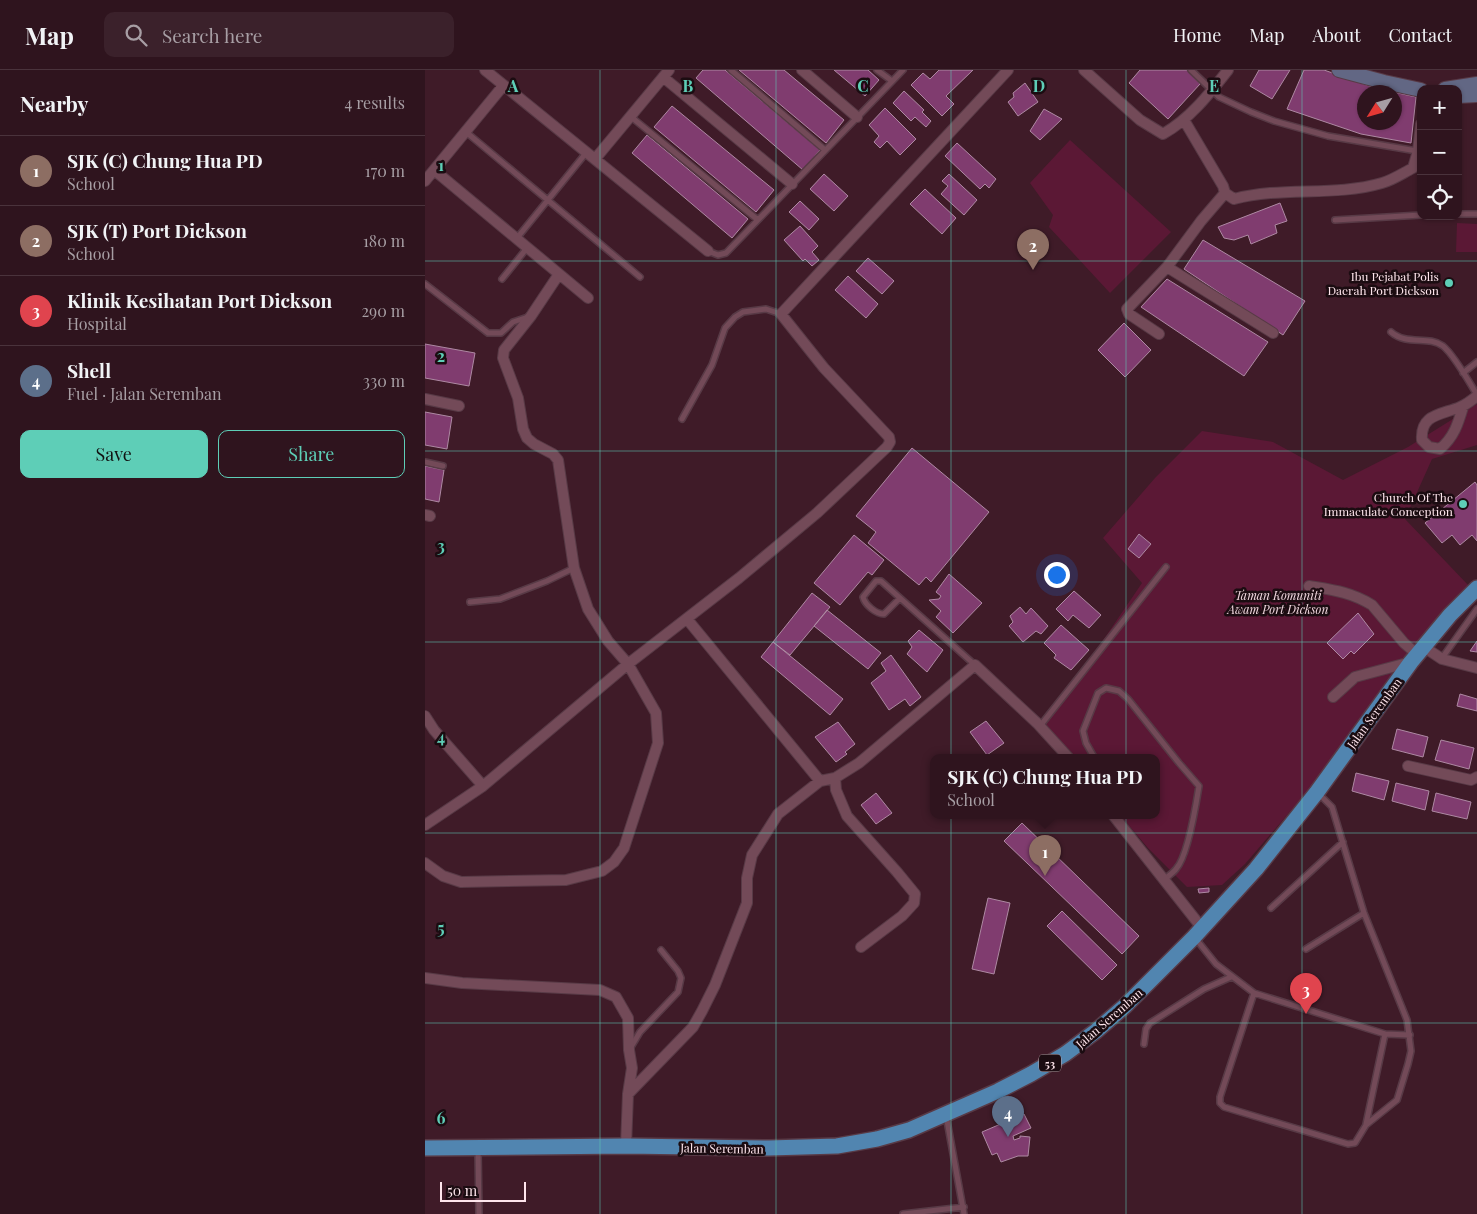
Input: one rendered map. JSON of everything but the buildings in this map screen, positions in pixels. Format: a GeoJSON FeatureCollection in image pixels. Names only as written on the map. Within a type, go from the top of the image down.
{"type":"FeatureCollection","features":[{"type":"Feature","properties":{"kind":"main road","name":"Jalan Seremban"},"geometry":{"type":"LineString","coordinates":[[425,1148],[626,1146],[769,1148],[837,1146],[877,1140],[909,1130],[998,1091],[1065,1054],[1097,1031],[1125,1006],[1198,932],[1256,869],[1317,792],[1418,655],[1450,615],[1477,588]]}},
{"type":"Feature","properties":{"kind":"street"},"geometry":{"type":"LineString","coordinates":[[485,70],[708,251]]}},
{"type":"Feature","properties":{"kind":"street"},"geometry":{"type":"LineString","coordinates":[[802,70],[857,117]]}},
{"type":"Feature","properties":{"kind":"street"},"geometry":{"type":"LineString","coordinates":[[425,825],[483,786],[627,664],[687,619],[817,513],[890,442],[889,437],[824,368],[781,314],[1008,70]]}},
{"type":"Feature","properties":{"kind":"street"},"geometry":{"type":"LineString","coordinates":[[1084,70],[1140,120],[1163,134],[1184,120],[1229,70]]}},
{"type":"Feature","properties":{"kind":"street"},"geometry":{"type":"LineString","coordinates":[[1339,70],[1417,89]]}},
{"type":"Feature","properties":{"kind":"street"},"geometry":{"type":"LineString","coordinates":[[591,156],[666,73],[792,184]]}},
{"type":"Feature","properties":{"kind":"street"},"geometry":{"type":"LineString","coordinates":[[1462,86],[1477,84]]}},
{"type":"Feature","properties":{"kind":"street"},"geometry":{"type":"LineString","coordinates":[[425,181],[503,86]]}},
{"type":"Feature","properties":{"kind":"street"},"geometry":{"type":"LineString","coordinates":[[1462,96],[1477,95]]}},
{"type":"Feature","properties":{"kind":"street"},"geometry":{"type":"LineString","coordinates":[[1184,120],[1223,186],[1225,193],[1234,199],[1279,192],[1355,189],[1383,182],[1413,168],[1417,154]]}},
{"type":"Feature","properties":{"kind":"street"},"geometry":{"type":"LineString","coordinates":[[434,170],[588,298]]}},
{"type":"Feature","properties":{"kind":"street"},"geometry":{"type":"LineString","coordinates":[[1159,334],[1129,314],[1127,309],[1167,267],[1201,221],[1225,193]]}},
{"type":"Feature","properties":{"kind":"street"},"geometry":{"type":"LineString","coordinates":[[1167,267],[1273,334]]}},
{"type":"Feature","properties":{"kind":"street"},"geometry":{"type":"LineString","coordinates":[[425,863],[443,876],[461,882],[566,880],[602,871],[614,862],[624,848],[658,743],[656,713],[627,664],[608,641],[588,609],[574,568],[558,460],[553,454],[527,438],[523,429],[518,398],[503,358],[504,350],[531,316],[559,274]]}},
{"type":"Feature","properties":{"kind":"street"},"geometry":{"type":"LineString","coordinates":[[1463,407],[1457,428],[1449,441],[1440,449],[1429,447],[1422,440],[1421,430],[1425,422],[1435,416],[1463,407],[1477,396]]}},
{"type":"Feature","properties":{"kind":"street"},"geometry":{"type":"LineString","coordinates":[[425,399],[459,406]]}},
{"type":"Feature","properties":{"kind":"street"},"geometry":{"type":"LineString","coordinates":[[1309,586],[1353,594],[1372,605],[1404,643],[1418,655]]}},
{"type":"Feature","properties":{"kind":"street"},"geometry":{"type":"LineString","coordinates":[[687,619],[820,782]]}},
{"type":"Feature","properties":{"kind":"street"},"geometry":{"type":"LineString","coordinates":[[1333,697],[1355,677],[1418,655],[1477,668]]}},
{"type":"Feature","properties":{"kind":"street"},"geometry":{"type":"LineString","coordinates":[[628,1094],[693,1026],[697,1019],[715,985],[747,903],[747,878],[753,855],[778,814],[820,782],[835,778],[859,764],[975,665],[1040,726],[1065,754]]}},
{"type":"Feature","properties":{"kind":"street"},"geometry":{"type":"LineString","coordinates":[[425,716],[434,730],[483,786]]}},
{"type":"Feature","properties":{"kind":"street"},"geometry":{"type":"LineString","coordinates":[[1408,766],[1471,780],[1477,778]]}},
{"type":"Feature","properties":{"kind":"street"},"geometry":{"type":"LineString","coordinates":[[835,778],[836,790],[847,816],[915,894],[914,903],[902,916],[861,947]]}},
{"type":"Feature","properties":{"kind":"street"},"geometry":{"type":"LineString","coordinates":[[1116,819],[1164,880],[1198,932]]}},
{"type":"Feature","properties":{"kind":"street"},"geometry":{"type":"LineString","coordinates":[[425,978],[599,990],[616,997],[628,1018],[629,1050],[632,1068],[628,1094],[626,1146]]}},
{"type":"Feature","properties":{"kind":"lane"},"geometry":{"type":"LineString","coordinates":[[731,70],[825,150]]}},
{"type":"Feature","properties":{"kind":"lane"},"geometry":{"type":"LineString","coordinates":[[877,70],[891,81]]}},
{"type":"Feature","properties":{"kind":"lane"},"geometry":{"type":"LineString","coordinates":[[708,251],[718,255],[726,253],[903,70]]}},
{"type":"Feature","properties":{"kind":"lane"},"geometry":{"type":"LineString","coordinates":[[1191,70],[1219,97],[1274,121],[1328,136],[1417,151]]}},
{"type":"Feature","properties":{"kind":"lane"},"geometry":{"type":"LineString","coordinates":[[630,115],[758,220]]}},
{"type":"Feature","properties":{"kind":"lane"},"geometry":{"type":"LineString","coordinates":[[465,132],[640,276]]}},
{"type":"Feature","properties":{"kind":"lane"},"geometry":{"type":"LineString","coordinates":[[516,238],[548,200],[591,156]]}},
{"type":"Feature","properties":{"kind":"lane"},"geometry":{"type":"LineString","coordinates":[[1462,214],[1477,214]]}},
{"type":"Feature","properties":{"kind":"lane"},"geometry":{"type":"LineString","coordinates":[[1335,220],[1417,215]]}},
{"type":"Feature","properties":{"kind":"lane"},"geometry":{"type":"LineString","coordinates":[[502,280],[527,248]]}},
{"type":"Feature","properties":{"kind":"lane"},"geometry":{"type":"LineString","coordinates":[[425,284],[488,333],[501,333],[513,322],[531,316]]}},
{"type":"Feature","properties":{"kind":"lane"},"geometry":{"type":"LineString","coordinates":[[682,420],[712,365],[725,328],[735,316],[743,312],[766,309],[781,314]]}},
{"type":"Feature","properties":{"kind":"lane"},"geometry":{"type":"LineString","coordinates":[[1391,332],[1396,337],[1406,340],[1433,342],[1443,346],[1477,396]]}},
{"type":"Feature","properties":{"kind":"lane"},"geometry":{"type":"LineString","coordinates":[[1463,373],[1477,362]]}},
{"type":"Feature","properties":{"kind":"lane"},"geometry":{"type":"LineString","coordinates":[[425,462],[443,466]]}},
{"type":"Feature","properties":{"kind":"lane"},"geometry":{"type":"LineString","coordinates":[[1040,726],[1166,567]]}},
{"type":"Feature","properties":{"kind":"lane"},"geometry":{"type":"LineString","coordinates":[[470,602],[500,599],[547,581],[574,568]]}},
{"type":"Feature","properties":{"kind":"lane"},"geometry":{"type":"LineString","coordinates":[[901,598],[884,614],[879,614],[864,602],[863,597],[876,581],[881,580],[901,598],[975,665]]}},
{"type":"Feature","properties":{"kind":"lane"},"geometry":{"type":"LineString","coordinates":[[1442,659],[1477,609]]}},
{"type":"Feature","properties":{"kind":"lane"},"geometry":{"type":"LineString","coordinates":[[1092,754],[1086,743],[1083,731],[1091,709],[1098,693],[1106,688],[1119,691],[1141,714],[1199,786],[1194,817],[1182,859],[1177,869],[1164,880]]}},
{"type":"Feature","properties":{"kind":"lane"},"geometry":{"type":"LineString","coordinates":[[1317,792],[1332,807],[1364,913],[1407,1020],[1410,1035],[1411,1050],[1397,1100],[1366,1125]]}},
{"type":"Feature","properties":{"kind":"lane"},"geometry":{"type":"LineString","coordinates":[[1271,908],[1343,842]]}},
{"type":"Feature","properties":{"kind":"lane"},"geometry":{"type":"LineString","coordinates":[[1306,949],[1364,913]]}},
{"type":"Feature","properties":{"kind":"lane"},"geometry":{"type":"LineString","coordinates":[[1198,932],[1216,964],[1254,993],[1385,1034],[1410,1035]]}},
{"type":"Feature","properties":{"kind":"lane"},"geometry":{"type":"LineString","coordinates":[[629,1050],[640,1032],[678,992],[681,978],[678,971],[661,950]]}},
{"type":"Feature","properties":{"kind":"lane"},"geometry":{"type":"LineString","coordinates":[[1144,1044],[1146,1029],[1150,1022],[1197,993],[1231,977]]}},
{"type":"Feature","properties":{"kind":"lane"},"geometry":{"type":"LineString","coordinates":[[1254,993],[1220,1096],[1221,1105],[1224,1107],[1350,1145],[1356,1142],[1366,1125],[1385,1034]]}},
{"type":"Feature","properties":{"kind":"lane"},"geometry":{"type":"LineString","coordinates":[[946,1115],[965,1214]]}},
{"type":"Feature","properties":{"kind":"lane"},"geometry":{"type":"LineString","coordinates":[[478,1148],[479,1214]]}},
{"type":"Feature","properties":{"kind":"lane"},"geometry":{"type":"LineString","coordinates":[[903,1214],[964,1207]]}},
{"type":"Feature","properties":{"kind":"green space"},"geometry":{"type":"Polygon","coordinates":[[[1070,140],[1171,232],[1110,293],[1049,227],[1053,215],[1030,183],[1070,140]]]}},
{"type":"Feature","properties":{"kind":"green space"},"geometry":{"type":"Polygon","coordinates":[[[1457,223],[1477,224],[1477,252],[1456,252],[1457,223]]]}},
{"type":"Feature","properties":{"kind":"green space","name":"Taman Komuniti Awam Port Dickson"},"geometry":{"type":"Polygon","coordinates":[[[1477,404],[1477,445],[1432,459],[1405,519],[1469,586],[1306,793],[1245,864],[1222,885],[1187,887],[1148,848],[1123,819],[1160,819],[1160,754],[1069,754],[1045,726],[1142,583],[1103,538],[1155,478],[1202,431],[1273,442],[1343,480],[1408,447],[1477,404]]]}},
{"type":"Feature","properties":{"kind":"place","name":"SJK (T) Port Dickson"},"geometry":{"type":"Point","coordinates":[1033,270]}},
{"type":"Feature","properties":{"kind":"place","name":"Ibu Pejabat Polis Daerah Port Dickson"},"geometry":{"type":"Point","coordinates":[1449,283]}},
{"type":"Feature","properties":{"kind":"place","name":"Church Of The Immaculate Conception"},"geometry":{"type":"Point","coordinates":[1463,504]}},
{"type":"Feature","properties":{"kind":"place","name":"SJK (C) Chung Hua PD"},"geometry":{"type":"Point","coordinates":[1045,876]}},
{"type":"Feature","properties":{"kind":"place","name":"Klinik Kesihatan Port Dickson"},"geometry":{"type":"Point","coordinates":[1306,1014]}},
{"type":"Feature","properties":{"kind":"place","name":"Shell"},"geometry":{"type":"Point","coordinates":[1008,1137]}}]}
